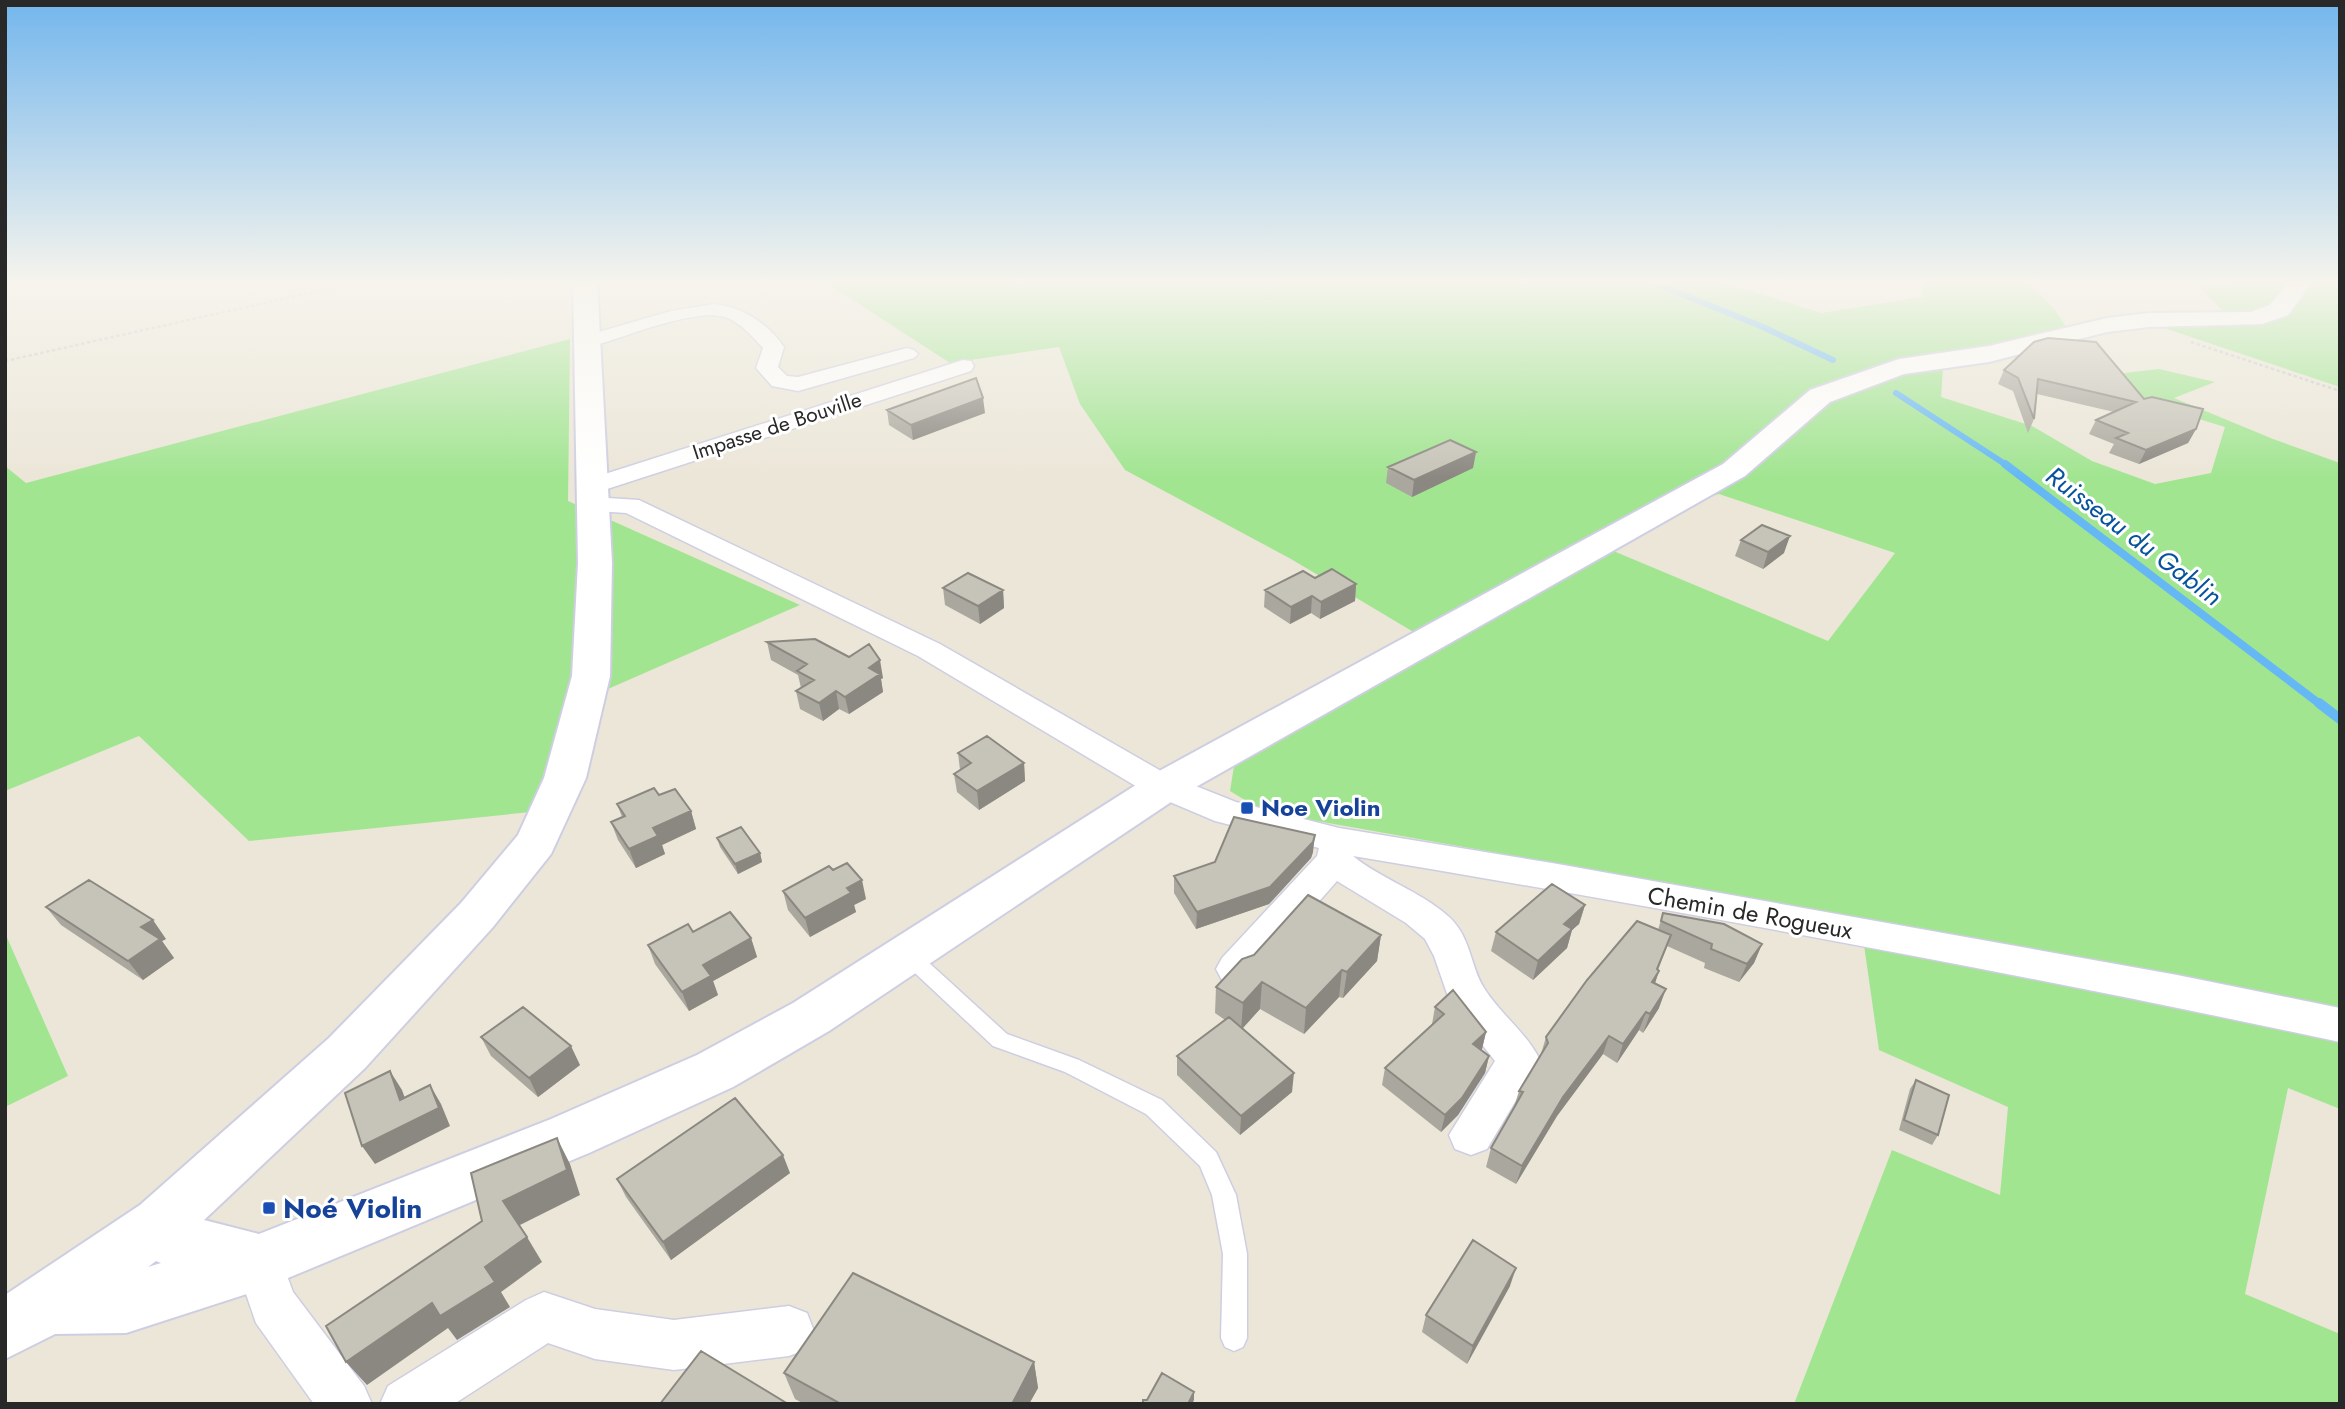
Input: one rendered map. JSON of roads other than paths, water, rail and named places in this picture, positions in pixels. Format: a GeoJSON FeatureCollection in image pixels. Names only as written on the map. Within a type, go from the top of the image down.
{"type":"FeatureCollection","features":[{"type":"Feature","properties":{"kind":"street"},"geometry":{"type":"LineString","coordinates":[[27,1316],[160,1224],[347,1053],[477,915],[536,842],[565,778],[591,676],[596,563],[585,346]]}},
{"type":"Feature","properties":{"kind":"street"},"geometry":{"type":"LineString","coordinates":[[773,346],[767,368],[780,381],[799,384],[907,354]]}},
{"type":"Feature","properties":{"kind":"street"},"geometry":{"type":"LineString","coordinates":[[27,1316],[126,1303],[259,1262],[570,1136],[715,1071],[811,1017],[1165,786],[1734,470],[1820,396],[1899,367],[1989,354],[2023,346]]}},
{"type":"Feature","properties":{"kind":"street","name":"Impasse de Bouville"},"geometry":{"type":"LineString","coordinates":[[592,496],[963,366]]}},
{"type":"Feature","properties":{"kind":"street","name":"Chemin de Rogueux"},"geometry":{"type":"LineString","coordinates":[[592,496],[609,503],[630,505],[904,638],[1165,786],[1227,812],[1336,851],[1552,876],[2244,1003],[2340,1025]]}},
{"type":"Feature","properties":{"kind":"street"},"geometry":{"type":"LineString","coordinates":[[1236,969],[1336,851],[1437,929],[1453,954],[1465,995],[1519,1060],[1471,1135]]}},
{"type":"Feature","properties":{"kind":"street"},"geometry":{"type":"LineString","coordinates":[[160,1224],[173,1240],[259,1262]]}},
{"type":"Feature","properties":{"kind":"street"},"geometry":{"type":"LineString","coordinates":[[259,1262],[273,1306],[346,1404]]}},
{"type":"Feature","properties":{"kind":"street"},"geometry":{"type":"LineString","coordinates":[[406,1404],[544,1317],[595,1334],[674,1345],[789,1331]]}},
{"type":"Feature","properties":{"kind":"lane"},"geometry":{"type":"LineString","coordinates":[[906,953],[1000,1040],[1072,1066],[1154,1107],[1208,1159],[1224,1195],[1235,1254],[1234,1338]]}},
{"type":"Feature","properties":{"kind":"waterway","name":"Ruisseau du Gablin"},"geometry":{"type":"LineString","coordinates":[[1803,346],[1833,360]]}},
{"type":"Feature","properties":{"kind":"waterway","name":"Ruisseau du Gablin"},"geometry":{"type":"LineString","coordinates":[[1896,393],[2005,464]]}},
{"type":"Feature","properties":{"kind":"waterway","name":"Ruisseau du Gablin"},"geometry":{"type":"LineString","coordinates":[[2005,464],[2321,705]]}},
{"type":"Feature","properties":{"kind":"waterway","name":"Ruisseau du Gablin"},"geometry":{"type":"LineString","coordinates":[[2319,703],[2340,719]]}},
{"type":"Feature","properties":{"kind":"place","name":"Noe Violin"},"geometry":{"type":"Point","coordinates":[1247,808]}},
{"type":"Feature","properties":{"kind":"place","name":"Noé Violin"},"geometry":{"type":"Point","coordinates":[269,1208]}}]}
